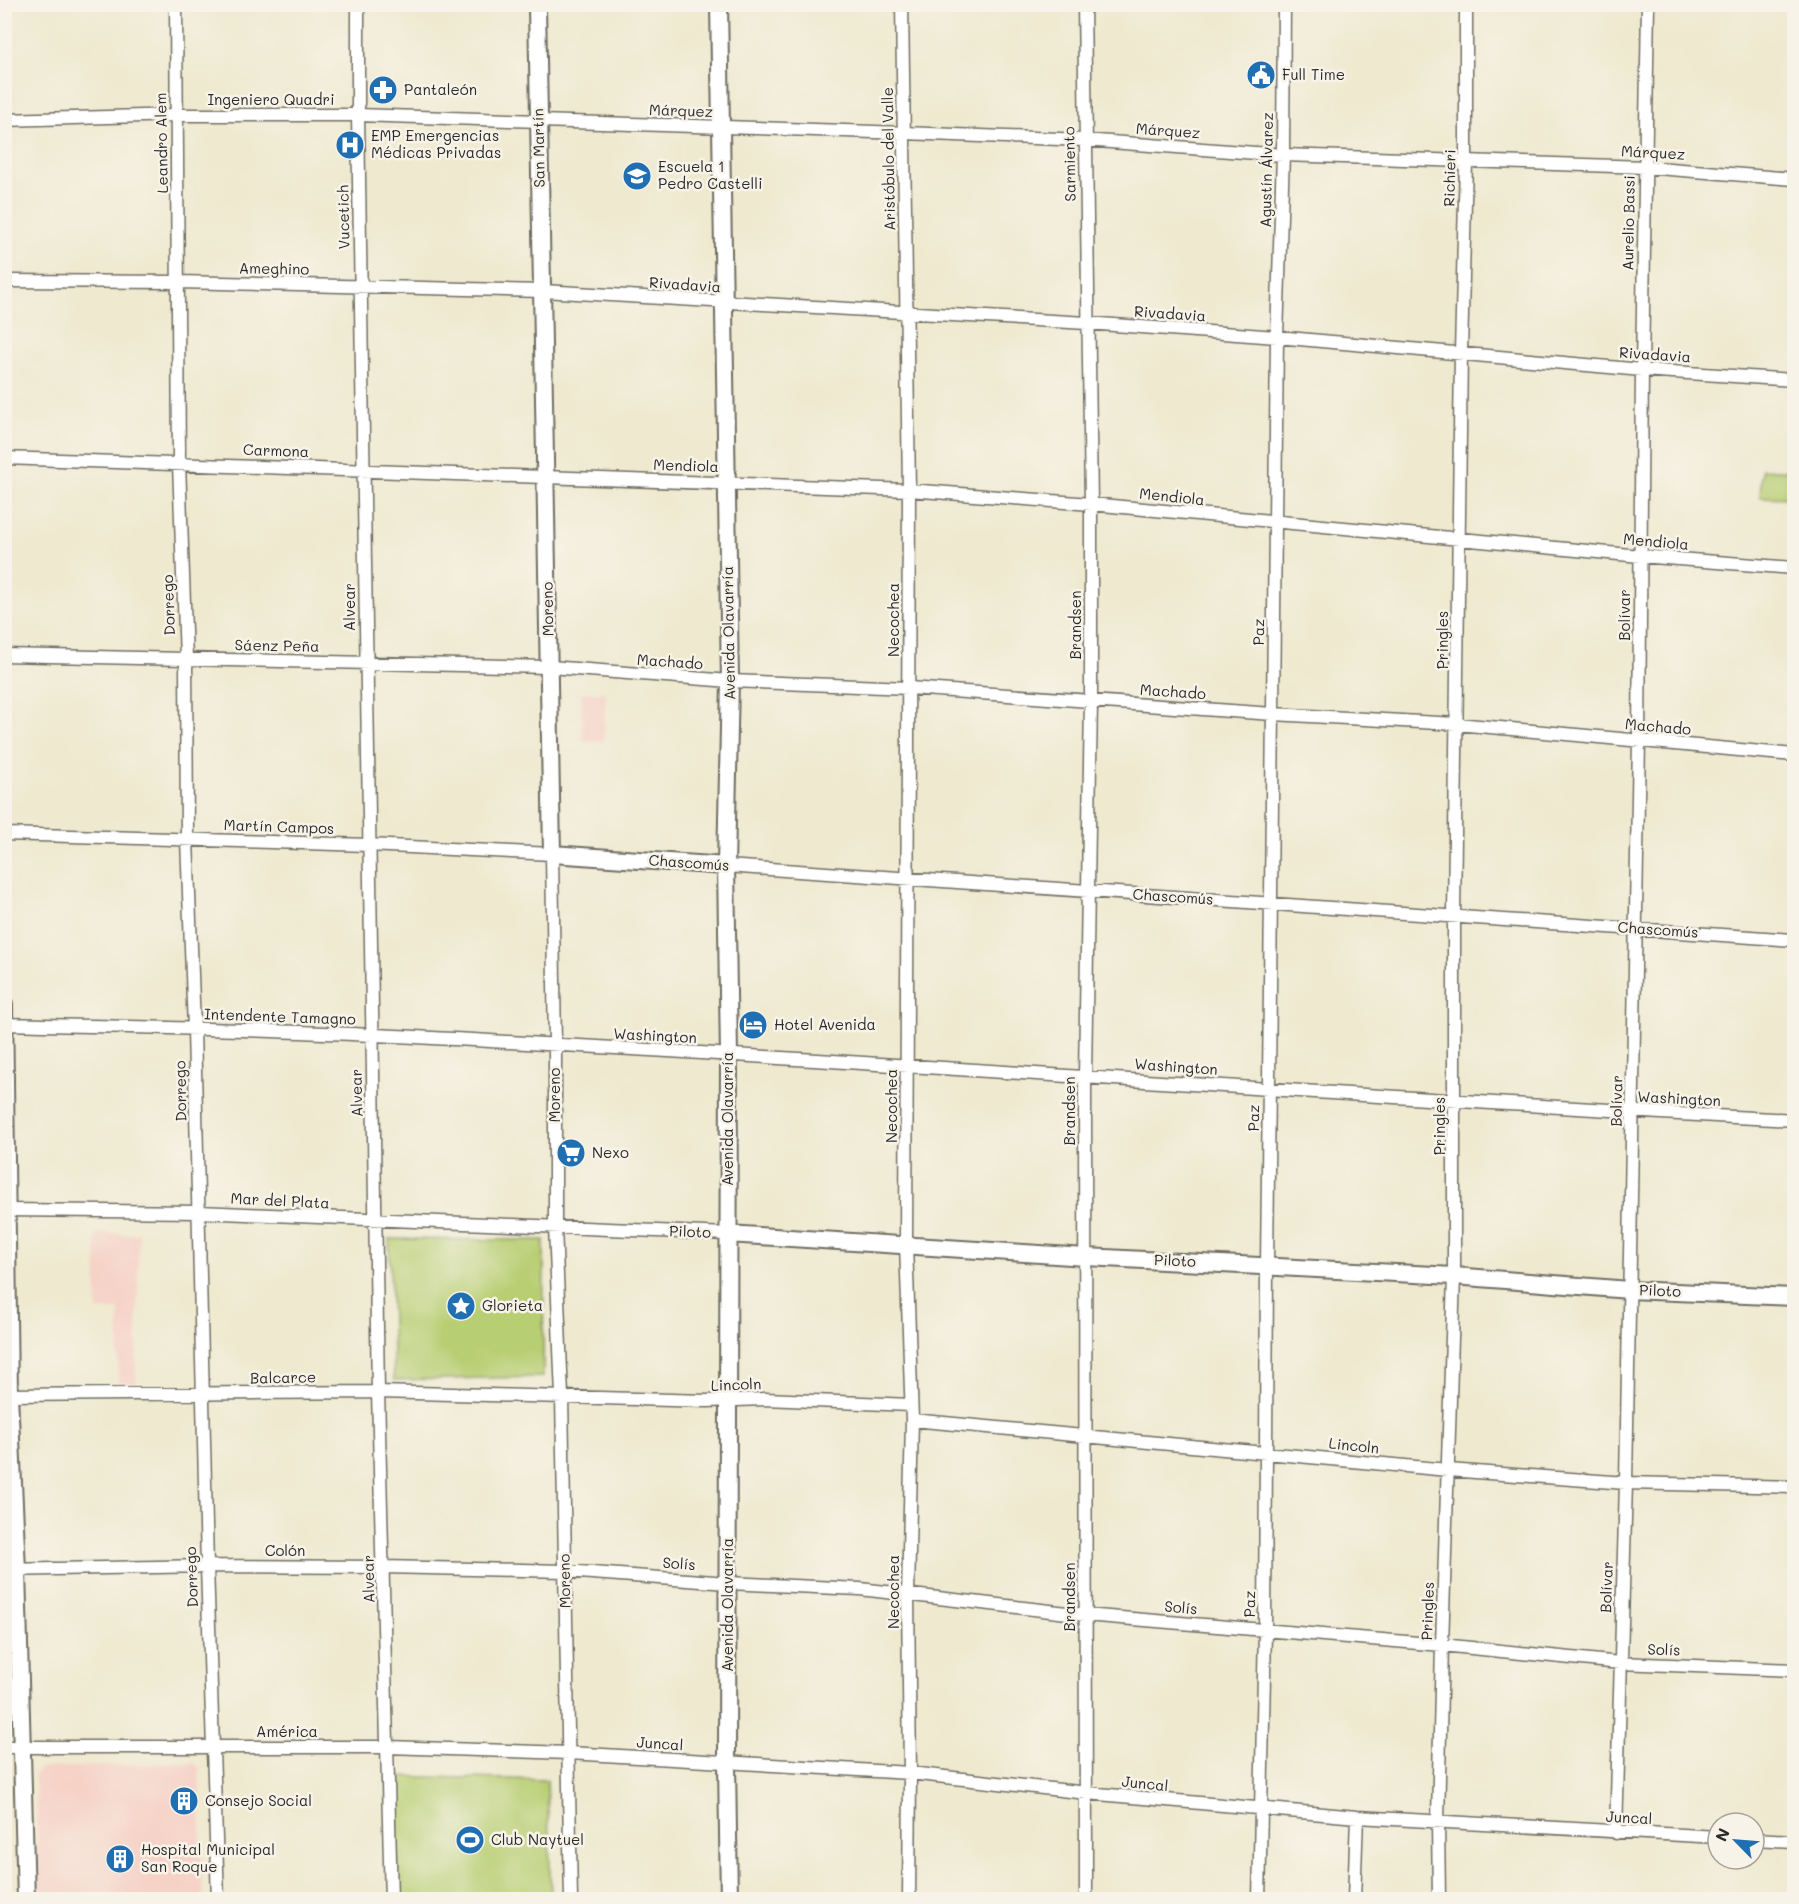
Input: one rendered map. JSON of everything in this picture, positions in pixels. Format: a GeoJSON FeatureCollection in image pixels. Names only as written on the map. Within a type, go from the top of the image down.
{"type":"FeatureCollection","features":[{"type":"Feature","properties":{"kind":"main road","name":"San Martín"},"geometry":{"type":"LineString","coordinates":[[537,4],[543,291]]}},
{"type":"Feature","properties":{"kind":"main road","name":"Avenida Olavarría"},"geometry":{"type":"LineString","coordinates":[[719,4],[730,681],[726,866],[729,1055],[727,1399],[729,1899]]}},
{"type":"Feature","properties":{"kind":"main road","name":"Moreno"},"geometry":{"type":"LineString","coordinates":[[543,291],[552,854]]}},
{"type":"Feature","properties":{"kind":"main road","name":"Chascomús"},"geometry":{"type":"LineString","coordinates":[[552,854],[726,866]]}},
{"type":"Feature","properties":{"kind":"main road"},"geometry":{"type":"LineString","coordinates":[[4,1004],[7,1395],[11,1570],[22,1747],[26,1899]]}},
{"type":"Feature","properties":{"kind":"main road","name":"Piloto"},"geometry":{"type":"LineString","coordinates":[[728,1234],[1086,1257],[1454,1276],[1629,1290],[1794,1297]]}},
{"type":"Feature","properties":{"kind":"street","name":"Leandro Alem"},"geometry":{"type":"LineString","coordinates":[[176,4],[179,282]]}},
{"type":"Feature","properties":{"kind":"street","name":"Vucetich"},"geometry":{"type":"LineString","coordinates":[[358,4],[360,286]]}},
{"type":"Feature","properties":{"kind":"street","name":"Aristóbulo del Valle"},"geometry":{"type":"LineString","coordinates":[[902,4],[905,312]]}},
{"type":"Feature","properties":{"kind":"street","name":"Sarmiento"},"geometry":{"type":"LineString","coordinates":[[1084,4],[1087,323]]}},
{"type":"Feature","properties":{"kind":"street","name":"Agustín Álvarez"},"geometry":{"type":"LineString","coordinates":[[1277,337],[1283,155],[1284,4]]}},
{"type":"Feature","properties":{"kind":"street","name":"Richieri"},"geometry":{"type":"LineString","coordinates":[[1461,352],[1467,4]]}},
{"type":"Feature","properties":{"kind":"street","name":"Aurelio Bassi"},"geometry":{"type":"LineString","coordinates":[[1642,370],[1648,4]]}},
{"type":"Feature","properties":{"kind":"street","name":"Ingeniero Quadri"},"geometry":{"type":"LineString","coordinates":[[4,120],[177,115],[358,115],[538,121]]}},
{"type":"Feature","properties":{"kind":"street","name":"Márquez"},"geometry":{"type":"LineString","coordinates":[[538,121],[1084,140],[1283,155],[1645,167],[1794,179]]}},
{"type":"Feature","properties":{"kind":"street","name":"Ameghino"},"geometry":{"type":"LineString","coordinates":[[4,281],[179,282],[543,291]]}},
{"type":"Feature","properties":{"kind":"street","name":"Dorrego"},"geometry":{"type":"LineString","coordinates":[[179,282],[179,463],[186,659],[187,839],[218,1899]]}},
{"type":"Feature","properties":{"kind":"street","name":"Alvear"},"geometry":{"type":"LineString","coordinates":[[360,286],[371,1035],[391,1899]]}},
{"type":"Feature","properties":{"kind":"street","name":"Rivadavia"},"geometry":{"type":"LineString","coordinates":[[543,291],[1087,323],[1461,352],[1642,370],[1794,380]]}},
{"type":"Feature","properties":{"kind":"street","name":"Necochea"},"geometry":{"type":"LineString","coordinates":[[905,312],[909,490],[906,1244],[912,1420],[908,1595],[909,1899]]}},
{"type":"Feature","properties":{"kind":"street","name":"Brandsen"},"geometry":{"type":"LineString","coordinates":[[1086,1899],[1085,1076],[1091,701],[1087,323]]}},
{"type":"Feature","properties":{"kind":"street","name":"Paz"},"geometry":{"type":"LineString","coordinates":[[1259,1899],[1265,1631],[1277,337]]}},
{"type":"Feature","properties":{"kind":"street","name":"Pringles"},"geometry":{"type":"LineString","coordinates":[[1439,1899],[1438,1821],[1442,1645],[1454,1276],[1454,916],[1461,352]]}},
{"type":"Feature","properties":{"kind":"street","name":"Bolívar"},"geometry":{"type":"LineString","coordinates":[[1616,1833],[1626,1483],[1636,928],[1642,370]]}},
{"type":"Feature","properties":{"kind":"street","name":"Carmona"},"geometry":{"type":"LineString","coordinates":[[4,458],[545,476]]}},
{"type":"Feature","properties":{"kind":"street","name":"Mendiola"},"geometry":{"type":"LineString","coordinates":[[545,476],[909,490],[1090,504],[1459,540],[1794,568]]}},
{"type":"Feature","properties":{"kind":"street","name":"Sáenz Peña"},"geometry":{"type":"LineString","coordinates":[[4,655],[549,667]]}},
{"type":"Feature","properties":{"kind":"street","name":"Machado"},"geometry":{"type":"LineString","coordinates":[[549,667],[730,681],[909,688],[1273,714],[1457,724],[1794,755]]}},
{"type":"Feature","properties":{"kind":"street","name":"Martín Campos"},"geometry":{"type":"LineString","coordinates":[[4,834],[368,845],[552,854]]}},
{"type":"Feature","properties":{"kind":"street","name":"Moreno"},"geometry":{"type":"LineString","coordinates":[[552,854],[555,1227],[562,1396],[571,1899]]}},
{"type":"Feature","properties":{"kind":"street","name":"Chascomús"},"geometry":{"type":"LineString","coordinates":[[726,866],[1794,940]]}},
{"type":"Feature","properties":{"kind":"street","name":"Intendente Tamagno"},"geometry":{"type":"LineString","coordinates":[[5,1024],[371,1035],[555,1045]]}},
{"type":"Feature","properties":{"kind":"street","name":"Washington"},"geometry":{"type":"LineString","coordinates":[[555,1045],[1455,1099],[1632,1112],[1794,1120]]}},
{"type":"Feature","properties":{"kind":"street","name":"Mar del Plata"},"geometry":{"type":"LineString","coordinates":[[6,1210],[199,1212],[555,1227]]}},
{"type":"Feature","properties":{"kind":"street","name":"Piloto"},"geometry":{"type":"LineString","coordinates":[[555,1227],[728,1234]]}},
{"type":"Feature","properties":{"kind":"street","name":"Balcarce"},"geometry":{"type":"LineString","coordinates":[[7,1395],[378,1392],[562,1396]]}},
{"type":"Feature","properties":{"kind":"street","name":"Lincoln"},"geometry":{"type":"LineString","coordinates":[[562,1396],[911,1405]]}},
{"type":"Feature","properties":{"kind":"street","name":"Lincoln"},"geometry":{"type":"LineString","coordinates":[[912,1420],[1448,1470],[1626,1483],[1794,1487]]}},
{"type":"Feature","properties":{"kind":"street","name":"Colón"},"geometry":{"type":"LineString","coordinates":[[11,1570],[207,1566],[565,1571]]}},
{"type":"Feature","properties":{"kind":"street","name":"Solís"},"geometry":{"type":"LineString","coordinates":[[565,1571],[728,1583],[860,1589],[1085,1615],[1442,1645],[1620,1663],[1794,1670]]}},
{"type":"Feature","properties":{"kind":"street","name":"América"},"geometry":{"type":"LineString","coordinates":[[4,1747],[387,1747],[569,1753]]}},
{"type":"Feature","properties":{"kind":"street","name":"Juncal"},"geometry":{"type":"LineString","coordinates":[[569,1753],[910,1773],[1261,1810],[1706,1837]]}},
{"type":"Feature","properties":{"kind":"street"},"geometry":{"type":"LineString","coordinates":[[1354,1899],[1357,1817]]}},
{"type":"Feature","properties":{"kind":"street"},"geometry":{"type":"LineString","coordinates":[[1766,1840],[1794,1841]]}},
{"type":"Feature","properties":{"kind":"shaded area"},"geometry":{"type":"Polygon","coordinates":[[[606,692],[603,741],[583,742],[581,693],[606,692]]]}},
{"type":"Feature","properties":{"kind":"shaded area"},"geometry":{"type":"Polygon","coordinates":[[[96,1233],[139,1234],[136,1383],[118,1382],[119,1310],[97,1310],[96,1233]]]}},
{"type":"Feature","properties":{"kind":"shaded area"},"geometry":{"type":"Polygon","coordinates":[[[194,1763],[199,1768],[203,1899],[39,1899],[35,1774],[41,1768],[194,1763]]]}},
{"type":"Feature","properties":{"kind":"green space"},"geometry":{"type":"Polygon","coordinates":[[[1762,469],[1794,471],[1794,498],[1760,497],[1762,469]]]}},
{"type":"Feature","properties":{"kind":"green space"},"geometry":{"type":"Polygon","coordinates":[[[389,1239],[544,1240],[543,1377],[394,1380],[389,1239]]]}},
{"type":"Feature","properties":{"kind":"green space","name":"Club Naytuel"},"geometry":{"type":"Polygon","coordinates":[[[389,1776],[547,1780],[551,1899],[395,1899],[389,1776]]]}},
{"type":"Feature","properties":{"kind":"place","name":"Full Time"},"geometry":{"type":"Point","coordinates":[1261,75]}},
{"type":"Feature","properties":{"kind":"place","name":"Pantaleón"},"geometry":{"type":"Point","coordinates":[383,90]}},
{"type":"Feature","properties":{"kind":"place","name":"EMP Emergencias Médicas Privadas"},"geometry":{"type":"Point","coordinates":[350,145]}},
{"type":"Feature","properties":{"kind":"place","name":"Escuela 1 Pedro Castelli"},"geometry":{"type":"Point","coordinates":[637,176]}},
{"type":"Feature","properties":{"kind":"place","name":"Hotel Avenida"},"geometry":{"type":"Point","coordinates":[753,1025]}},
{"type":"Feature","properties":{"kind":"place","name":"Nexo"},"geometry":{"type":"Point","coordinates":[571,1153]}},
{"type":"Feature","properties":{"kind":"place","name":"Glorieta"},"geometry":{"type":"Point","coordinates":[461,1306]}},
{"type":"Feature","properties":{"kind":"place","name":"Consejo Social"},"geometry":{"type":"Point","coordinates":[184,1801]}},
{"type":"Feature","properties":{"kind":"place","name":"Club Naytuel"},"geometry":{"type":"Point","coordinates":[470,1840]}},
{"type":"Feature","properties":{"kind":"place","name":"Hospital Municipal San Roque"},"geometry":{"type":"Point","coordinates":[120,1859]}}]}
